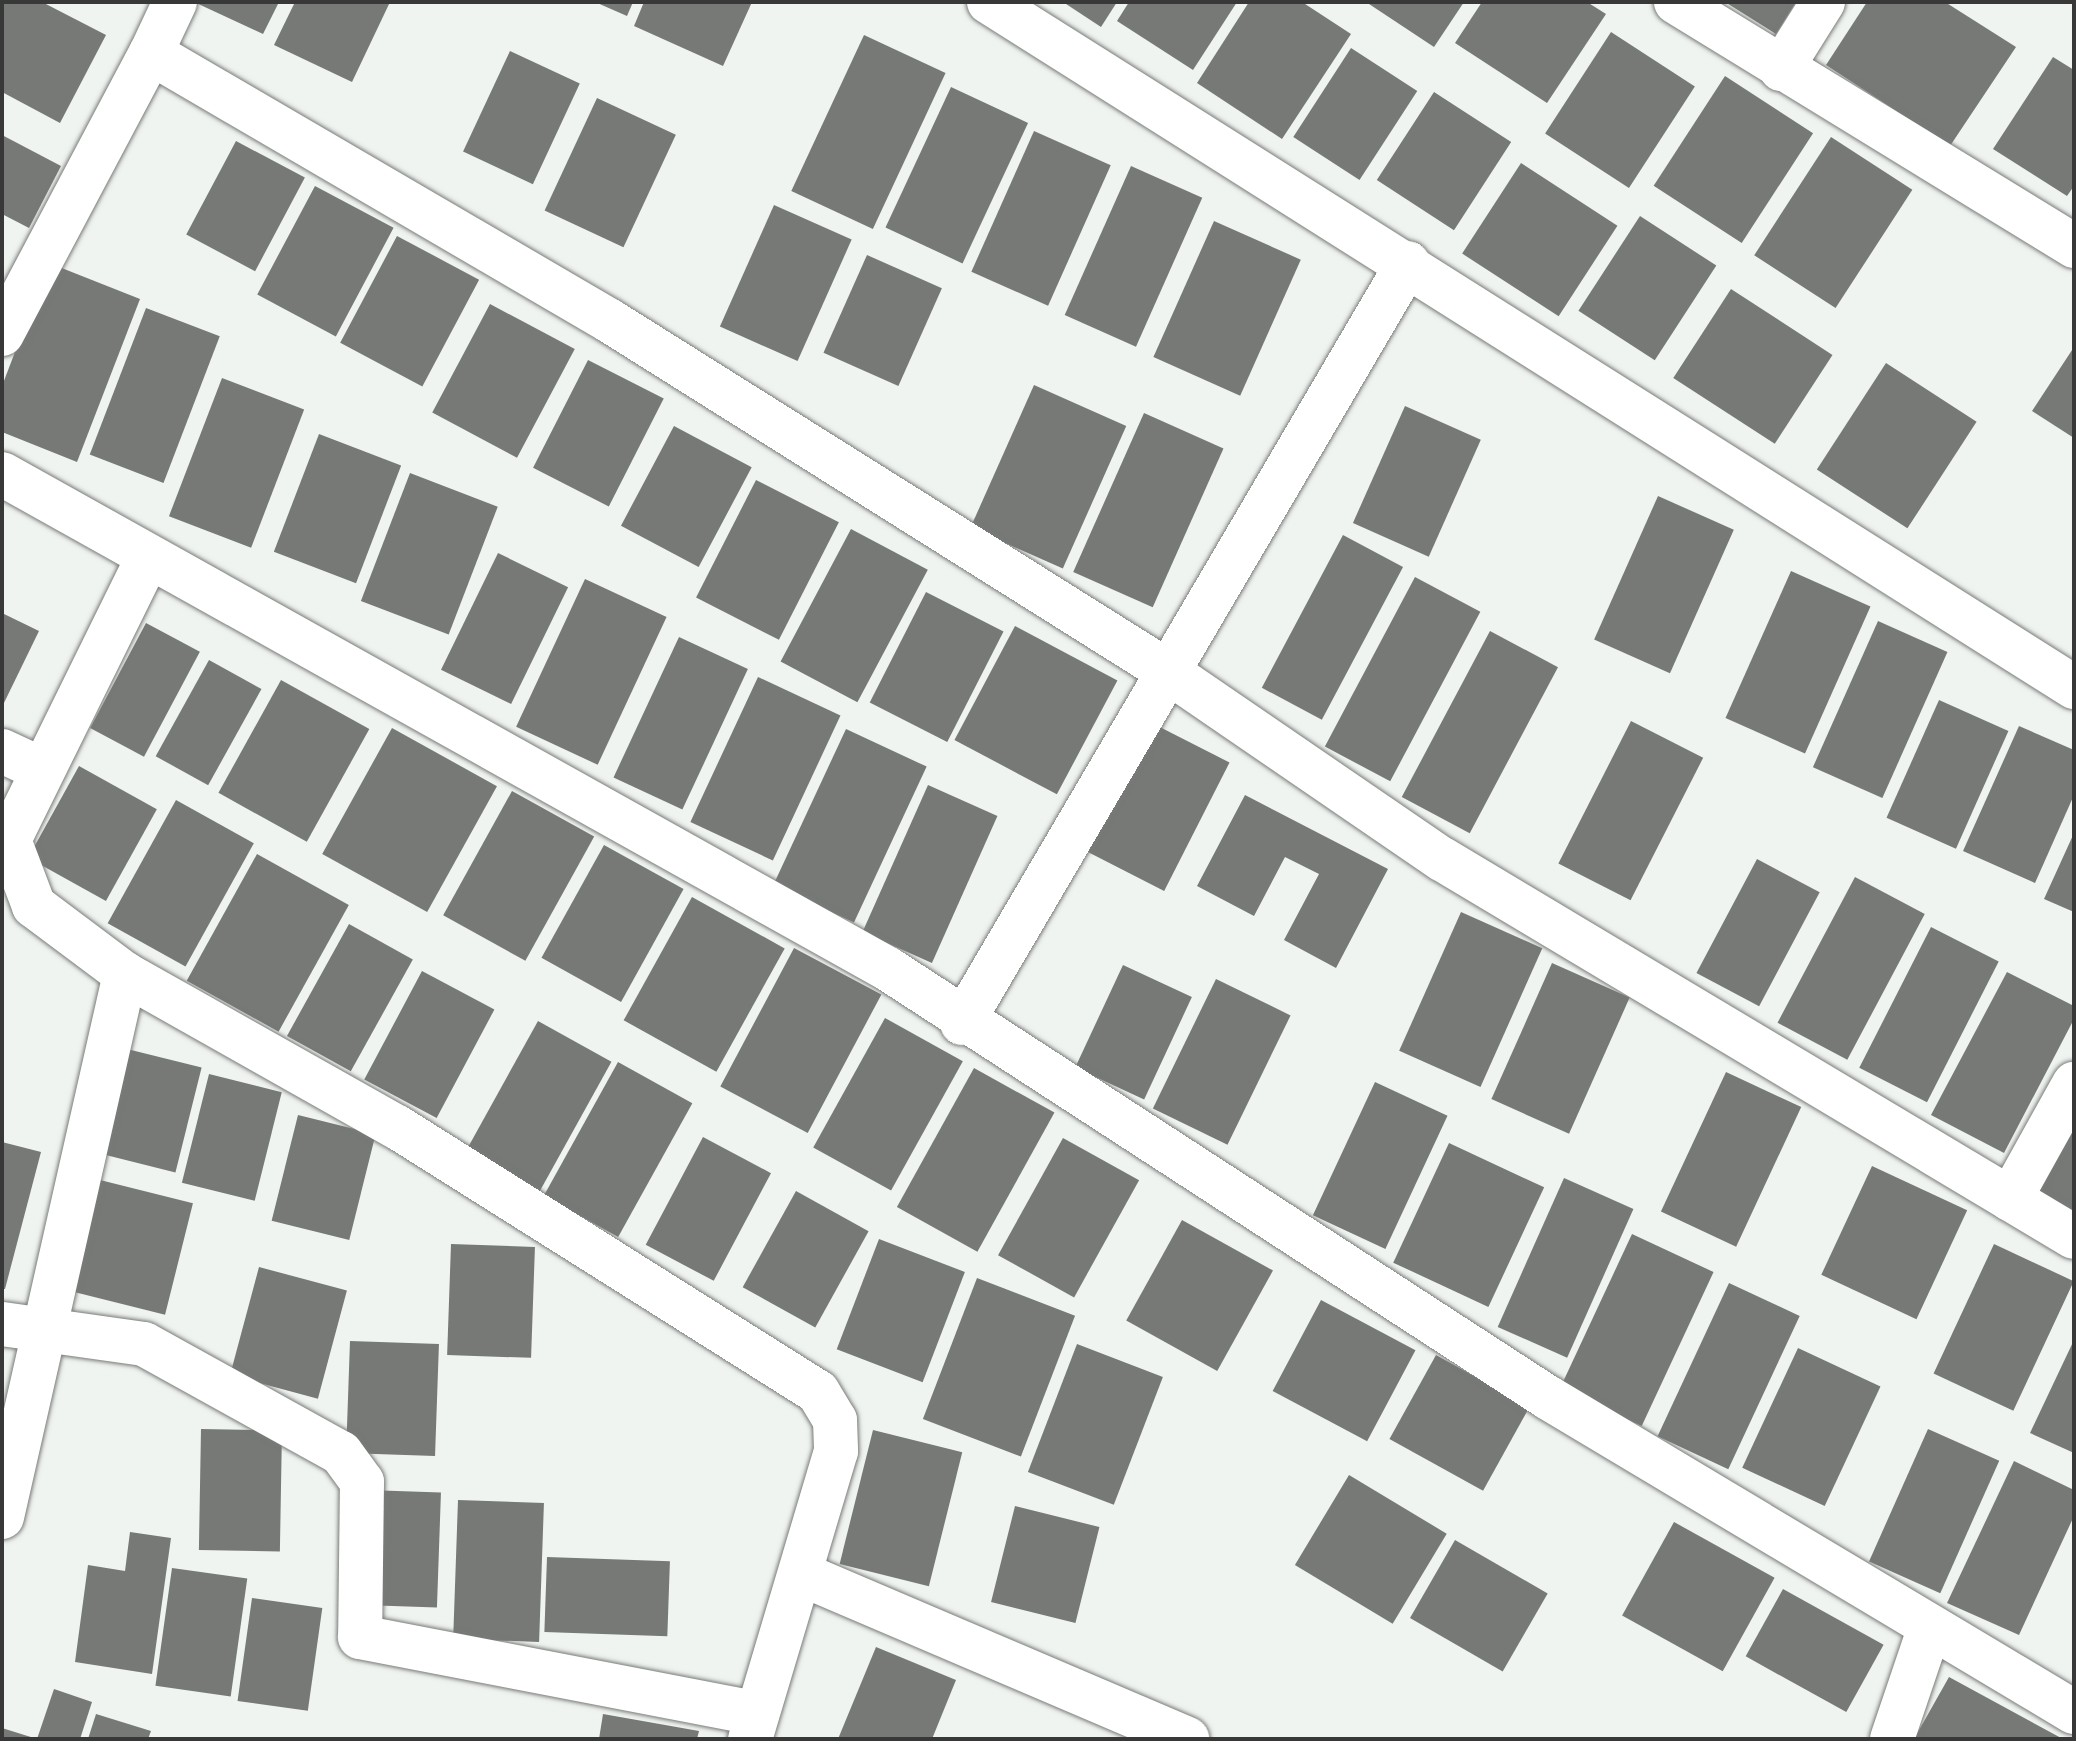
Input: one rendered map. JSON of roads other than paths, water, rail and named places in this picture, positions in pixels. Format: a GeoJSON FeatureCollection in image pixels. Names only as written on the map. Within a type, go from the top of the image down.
{"type":"FeatureCollection","features":[{"type":"Feature","properties":{"kind":"street"},"geometry":{"type":"LineString","coordinates":[[2,334],[175,2]]}},
{"type":"Feature","properties":{"kind":"street"},"geometry":{"type":"LineString","coordinates":[[989,2],[1408,263],[2074,687]]}},
{"type":"Feature","properties":{"kind":"street"},"geometry":{"type":"LineString","coordinates":[[1676,2],[2074,246]]}},
{"type":"Feature","properties":{"kind":"street"},"geometry":{"type":"LineString","coordinates":[[1781,69],[1823,2]]}},
{"type":"Feature","properties":{"kind":"street"},"geometry":{"type":"LineString","coordinates":[[151,53],[610,321],[1167,671],[1442,859],[2074,1237]]}},
{"type":"Feature","properties":{"kind":"street"},"geometry":{"type":"LineString","coordinates":[[962,1023],[1408,263]]}},
{"type":"Feature","properties":{"kind":"street"},"geometry":{"type":"LineString","coordinates":[[2,474],[147,560],[354,665],[888,969],[962,1023],[1547,1397],[2074,1712]]}},
{"type":"Feature","properties":{"kind":"street"},"geometry":{"type":"LineString","coordinates":[[22,1328],[144,1344],[341,1453],[362,1482],[360,1637],[753,1726],[836,1451],[835,1420],[818,1392],[397,1127],[125,974],[34,906],[9,840],[147,560]]}},
{"type":"Feature","properties":{"kind":"street"},"geometry":{"type":"LineString","coordinates":[[2,751],[43,770]]}},
{"type":"Feature","properties":{"kind":"street"},"geometry":{"type":"LineString","coordinates":[[2,1517],[22,1328],[125,974]]}},
{"type":"Feature","properties":{"kind":"street"},"geometry":{"type":"LineString","coordinates":[[2010,1199],[2074,1084]]}},
{"type":"Feature","properties":{"kind":"street"},"geometry":{"type":"LineString","coordinates":[[801,1574],[1187,1739]]}},
{"type":"Feature","properties":{"kind":"street"},"geometry":{"type":"LineString","coordinates":[[1892,1739],[1930,1627]]}}]}
